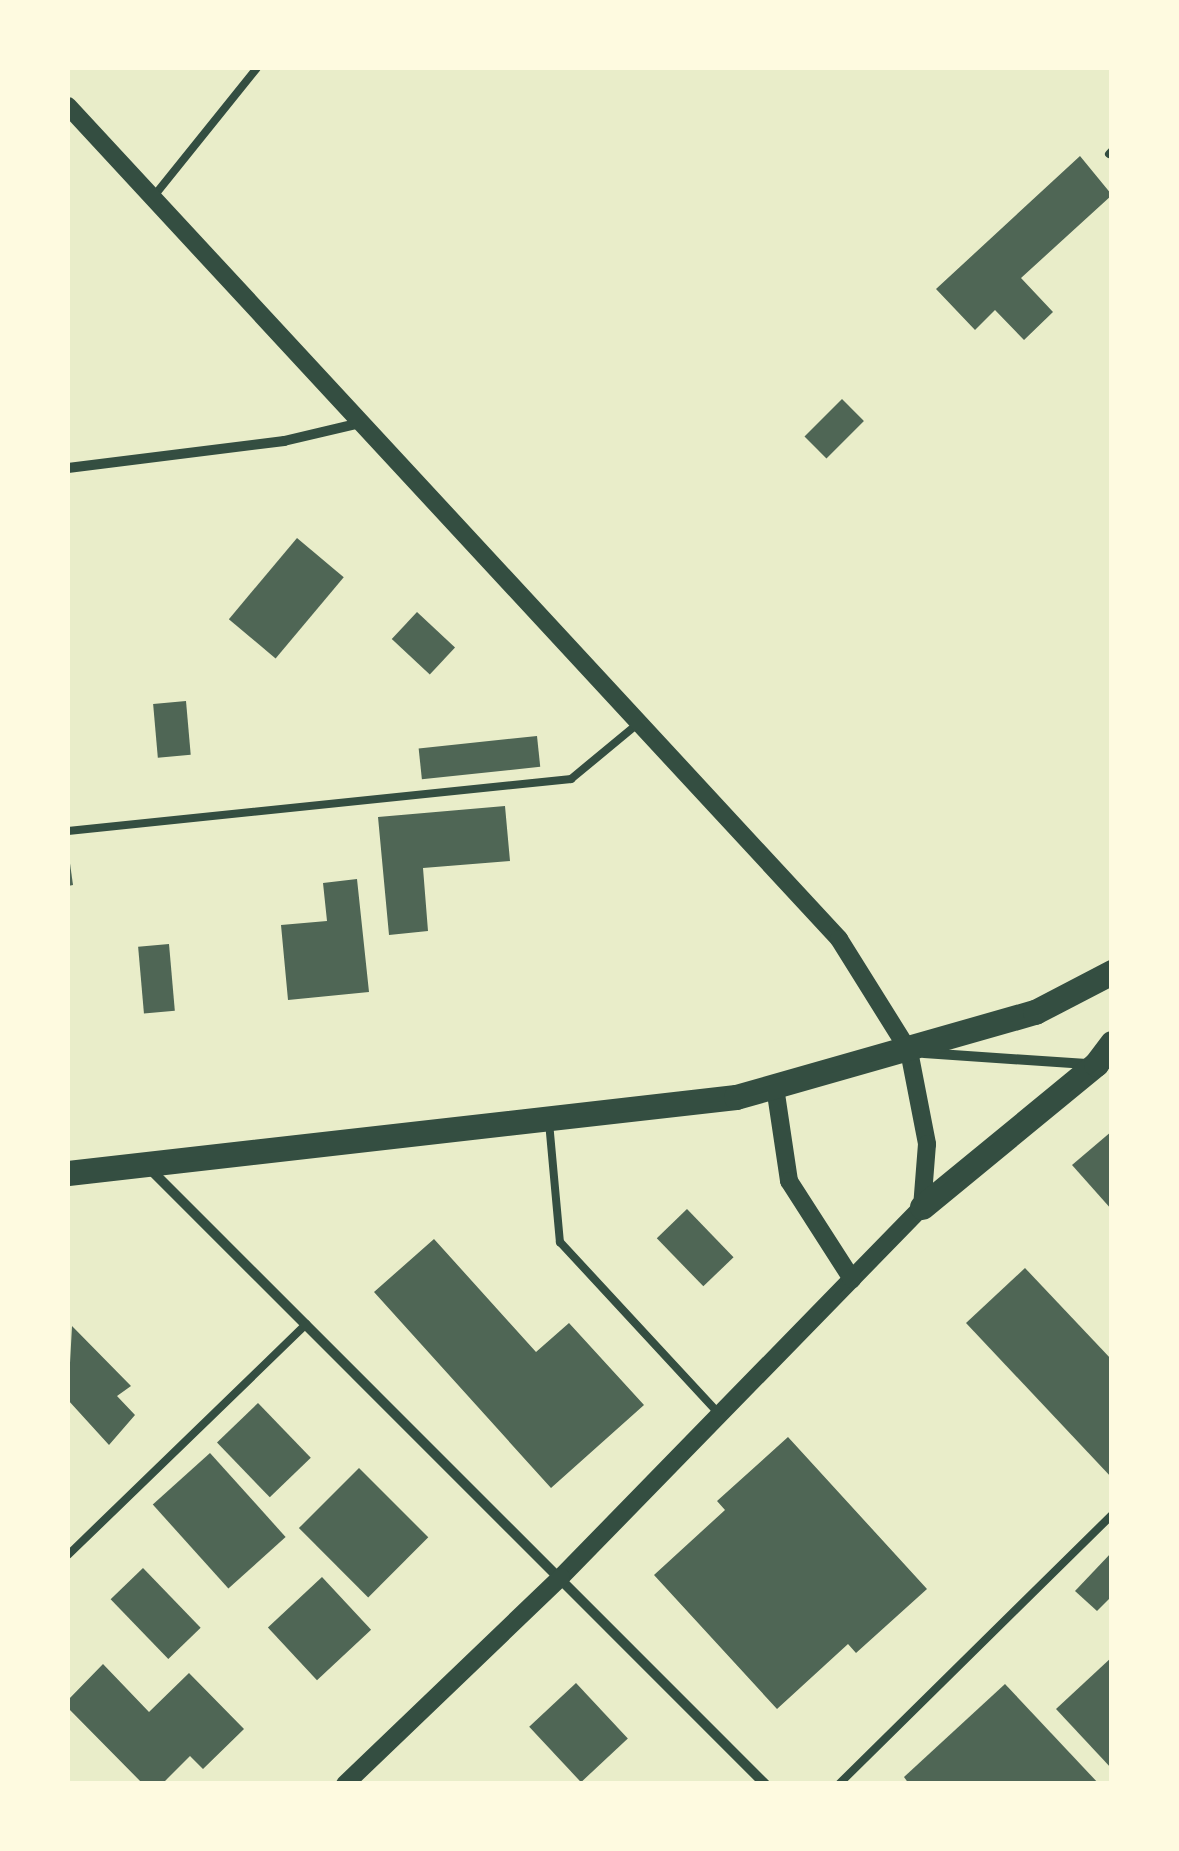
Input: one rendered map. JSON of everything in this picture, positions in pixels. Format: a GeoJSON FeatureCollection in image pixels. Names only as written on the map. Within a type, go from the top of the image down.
{"type":"FeatureCollection","features":[{"type":"Feature","properties":{"kind":"main road"},"geometry":{"type":"LineString","coordinates":[[68,1173],[548,1122],[775,1087],[1036,1012],[1112,972]]}},
{"type":"Feature","properties":{"kind":"main road"},"geometry":{"type":"LineString","coordinates":[[922,1207],[1104,1063],[1112,1042]]}},
{"type":"Feature","properties":{"kind":"street"},"geometry":{"type":"LineString","coordinates":[[68,106],[839,939],[908,1051],[927,1144],[922,1207],[562,1577],[345,1784]]}},
{"type":"Feature","properties":{"kind":"street"},"geometry":{"type":"LineString","coordinates":[[68,468],[284,441],[362,423]]}},
{"type":"Feature","properties":{"kind":"street"},"geometry":{"type":"LineString","coordinates":[[908,1051],[1104,1063]]}},
{"type":"Feature","properties":{"kind":"street"},"geometry":{"type":"LineString","coordinates":[[775,1087],[789,1181],[852,1280]]}},
{"type":"Feature","properties":{"kind":"street"},"geometry":{"type":"LineString","coordinates":[[146,1165],[765,1784]]}},
{"type":"Feature","properties":{"kind":"lane"},"geometry":{"type":"LineString","coordinates":[[154,196],[257,68]]}},
{"type":"Feature","properties":{"kind":"lane"},"geometry":{"type":"LineString","coordinates":[[68,831],[570,779],[641,721]]}},
{"type":"Feature","properties":{"kind":"lane"},"geometry":{"type":"LineString","coordinates":[[548,1122],[560,1242],[720,1415]]}},
{"type":"Feature","properties":{"kind":"lane"},"geometry":{"type":"LineString","coordinates":[[68,1555],[306,1324]]}},
{"type":"Feature","properties":{"kind":"lane"},"geometry":{"type":"LineString","coordinates":[[839,1784],[1112,1515]]}},
{"type":"Feature","properties":{"kind":"building"},"geometry":{"type":"Polygon","coordinates":[[[1080,156],[1112,195],[1021,278],[1053,312],[1024,340],[995,310],[975,330],[936,289],[1080,156]]]}},
{"type":"Feature","properties":{"kind":"building"},"geometry":{"type":"Polygon","coordinates":[[[842,399],[864,421],[826,458],[805,436],[842,399]]]}},
{"type":"Feature","properties":{"kind":"building"},"geometry":{"type":"Polygon","coordinates":[[[297,538],[344,577],[276,658],[229,619],[297,538]]]}},
{"type":"Feature","properties":{"kind":"building"},"geometry":{"type":"Polygon","coordinates":[[[417,612],[455,647],[430,675],[392,639],[417,612]]]}},
{"type":"Feature","properties":{"kind":"building"},"geometry":{"type":"Polygon","coordinates":[[[186,701],[191,755],[158,758],[153,704],[186,701]]]}},
{"type":"Feature","properties":{"kind":"building"},"geometry":{"type":"Polygon","coordinates":[[[537,736],[540,767],[422,779],[419,748],[537,736]]]}},
{"type":"Feature","properties":{"kind":"building"},"geometry":{"type":"Polygon","coordinates":[[[505,806],[510,861],[423,868],[428,931],[389,935],[378,817],[505,806]]]}},
{"type":"Feature","properties":{"kind":"building"},"geometry":{"type":"Polygon","coordinates":[[[68,849],[73,885],[68,886],[68,849]]]}},
{"type":"Feature","properties":{"kind":"building"},"geometry":{"type":"Polygon","coordinates":[[[357,879],[369,992],[288,1000],[281,925],[327,921],[323,883],[357,879]]]}},
{"type":"Feature","properties":{"kind":"building"},"geometry":{"type":"Polygon","coordinates":[[[169,944],[175,1011],[144,1013],[138,947],[169,944]]]}},
{"type":"Feature","properties":{"kind":"building"},"geometry":{"type":"Polygon","coordinates":[[[1112,1131],[1112,1210],[1072,1165],[1112,1131]]]}},
{"type":"Feature","properties":{"kind":"building"},"geometry":{"type":"Polygon","coordinates":[[[687,1209],[734,1257],[703,1286],[657,1238],[687,1209]]]}},
{"type":"Feature","properties":{"kind":"building"},"geometry":{"type":"Polygon","coordinates":[[[434,1239],[536,1352],[569,1323],[644,1405],[551,1488],[374,1292],[434,1239]]]}},
{"type":"Feature","properties":{"kind":"building"},"geometry":{"type":"Polygon","coordinates":[[[1025,1268],[1112,1360],[1112,1478],[966,1323],[1025,1268]]]}},
{"type":"Feature","properties":{"kind":"building"},"geometry":{"type":"Polygon","coordinates":[[[72,1326],[131,1386],[117,1396],[135,1415],[109,1445],[68,1400],[72,1326]]]}},
{"type":"Feature","properties":{"kind":"building"},"geometry":{"type":"Polygon","coordinates":[[[258,1403],[311,1458],[270,1497],[217,1443],[258,1403]]]}},
{"type":"Feature","properties":{"kind":"building"},"geometry":{"type":"Polygon","coordinates":[[[788,1437],[927,1589],[856,1653],[848,1644],[777,1709],[654,1575],[725,1510],[717,1501],[788,1437]]]}},
{"type":"Feature","properties":{"kind":"building"},"geometry":{"type":"Polygon","coordinates":[[[210,1453],[286,1537],[228,1588],[153,1505],[210,1453]]]}},
{"type":"Feature","properties":{"kind":"building"},"geometry":{"type":"Polygon","coordinates":[[[359,1468],[428,1537],[368,1597],[299,1528],[359,1468]]]}},
{"type":"Feature","properties":{"kind":"building"},"geometry":{"type":"Polygon","coordinates":[[[1112,1552],[1112,1596],[1097,1611],[1075,1591],[1112,1552]]]}},
{"type":"Feature","properties":{"kind":"building"},"geometry":{"type":"Polygon","coordinates":[[[143,1568],[201,1628],[168,1659],[111,1599],[143,1568]]]}},
{"type":"Feature","properties":{"kind":"building"},"geometry":{"type":"Polygon","coordinates":[[[322,1577],[371,1630],[317,1680],[268,1627],[322,1577]]]}},
{"type":"Feature","properties":{"kind":"building"},"geometry":{"type":"Polygon","coordinates":[[[1112,1657],[1112,1769],[1056,1709],[1112,1657]]]}},
{"type":"Feature","properties":{"kind":"building"},"geometry":{"type":"Polygon","coordinates":[[[103,1664],[149,1712],[189,1673],[244,1729],[203,1769],[190,1756],[162,1784],[143,1784],[68,1708],[68,1700],[103,1664]]]}},
{"type":"Feature","properties":{"kind":"building"},"geometry":{"type":"Polygon","coordinates":[[[576,1683],[628,1739],[581,1782],[529,1727],[576,1683]]]}},
{"type":"Feature","properties":{"kind":"building"},"geometry":{"type":"Polygon","coordinates":[[[1005,1684],[1099,1784],[909,1784],[904,1777],[1005,1684]]]}}]}
